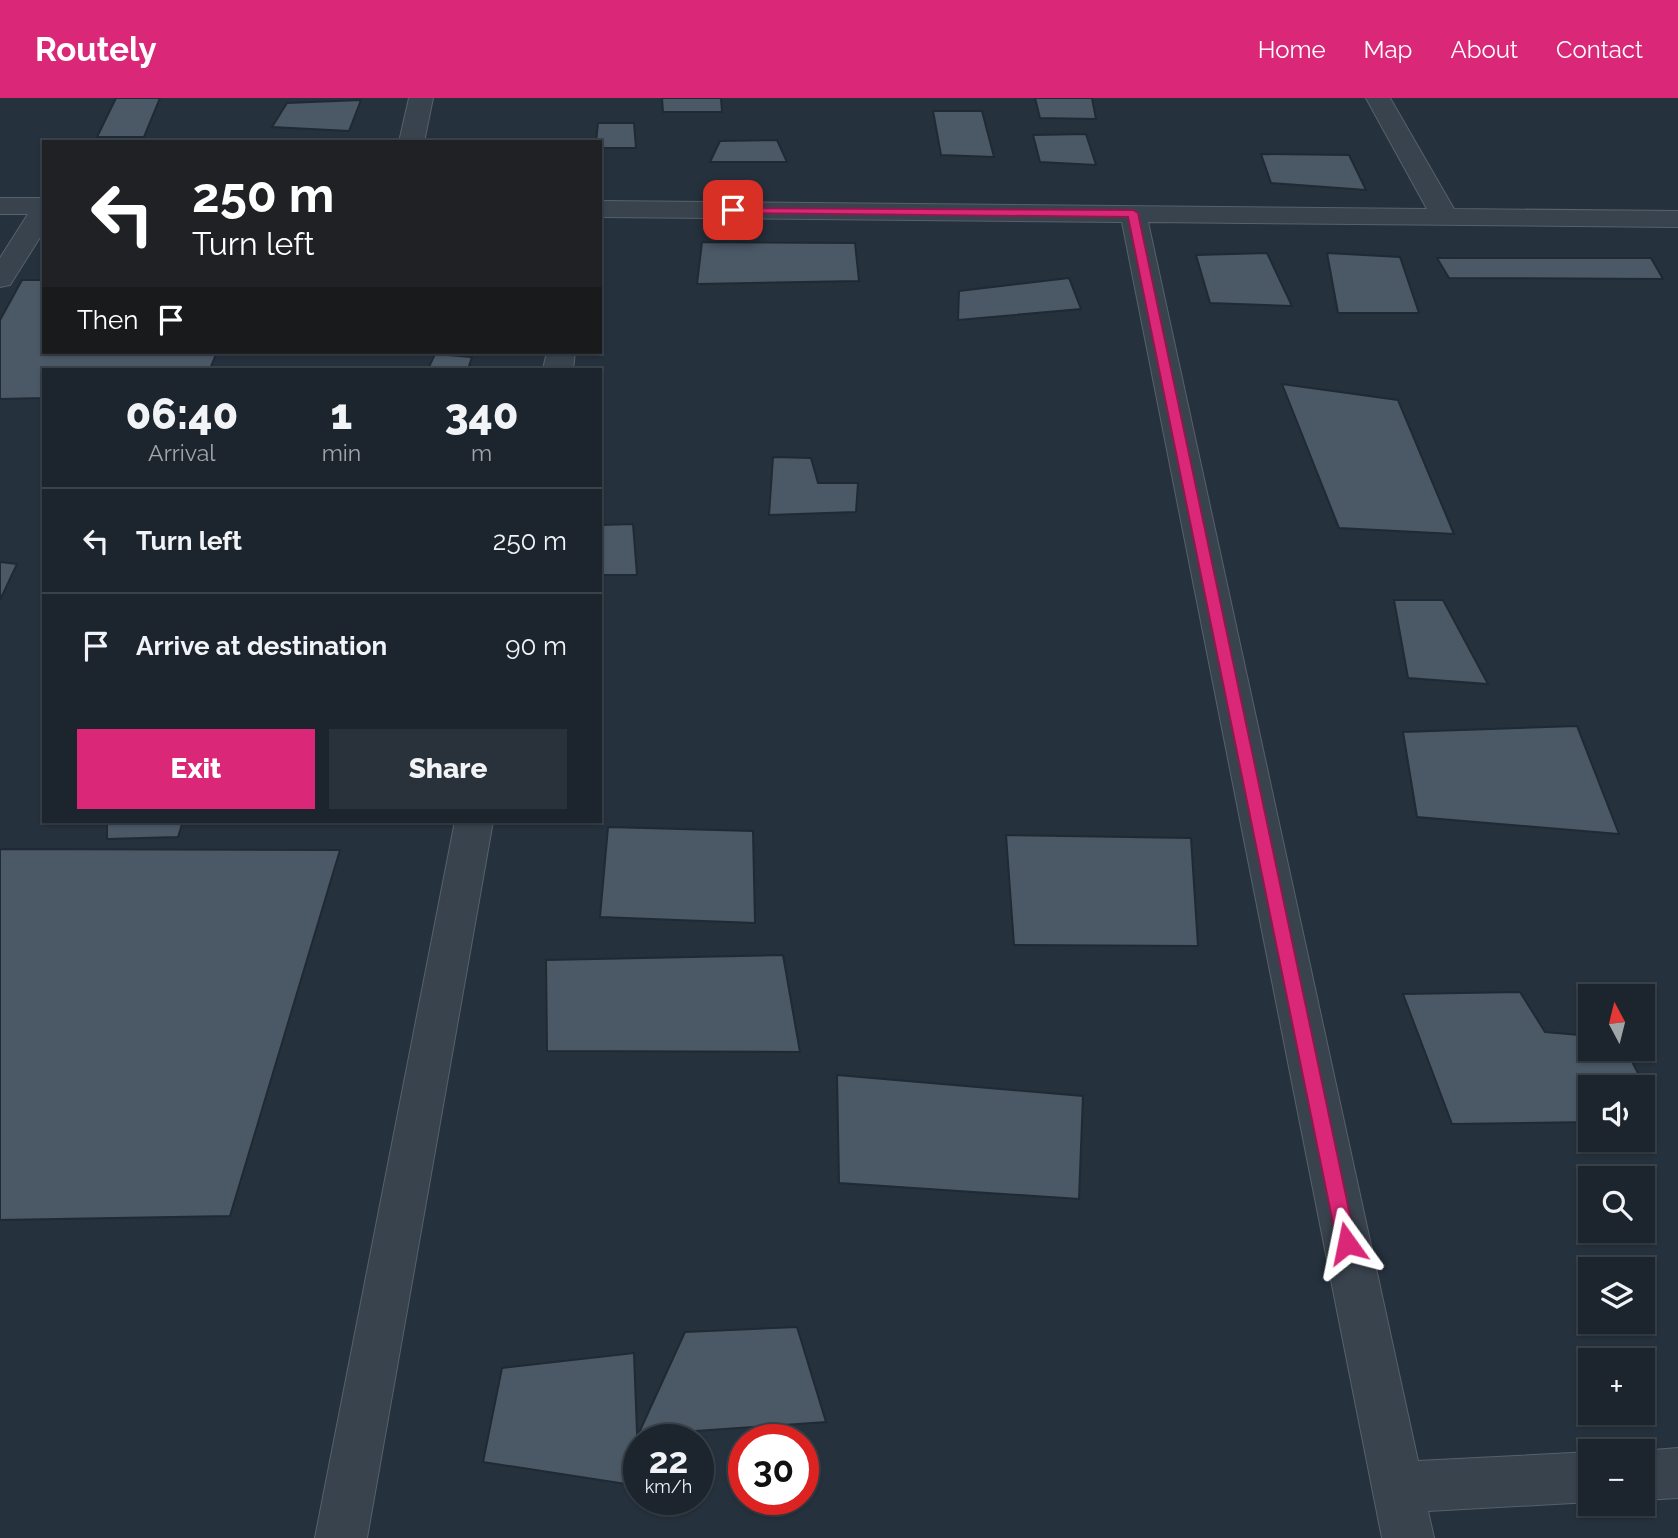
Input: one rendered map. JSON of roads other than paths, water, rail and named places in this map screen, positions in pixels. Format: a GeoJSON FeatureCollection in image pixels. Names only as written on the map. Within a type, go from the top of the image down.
{"type":"FeatureCollection","features":[{"type":"Feature","properties":{"kind":"street"},"geometry":{"type":"LineString","coordinates":[[411,140],[421,98]]}},
{"type":"Feature","properties":{"kind":"street"},"geometry":{"type":"LineString","coordinates":[[1378,98],[1446,217]]}},
{"type":"Feature","properties":{"kind":"street"},"geometry":{"type":"LineString","coordinates":[[0,206],[42,208]]}},
{"type":"Feature","properties":{"kind":"street"},"geometry":{"type":"LineString","coordinates":[[602,209],[1678,219]]}},
{"type":"Feature","properties":{"kind":"street"},"geometry":{"type":"LineString","coordinates":[[0,279],[42,211]]}},
{"type":"Feature","properties":{"kind":"street"},"geometry":{"type":"LineString","coordinates":[[1133,213],[1408,1538]]}},
{"type":"Feature","properties":{"kind":"street"},"geometry":{"type":"LineString","coordinates":[[341,1538],[474,823]]}},
{"type":"Feature","properties":{"kind":"street"},"geometry":{"type":"LineString","coordinates":[[1655,1474],[1678,1473]]}},
{"type":"Feature","properties":{"kind":"street"},"geometry":{"type":"LineString","coordinates":[[1397,1487],[1578,1478]]}}]}
